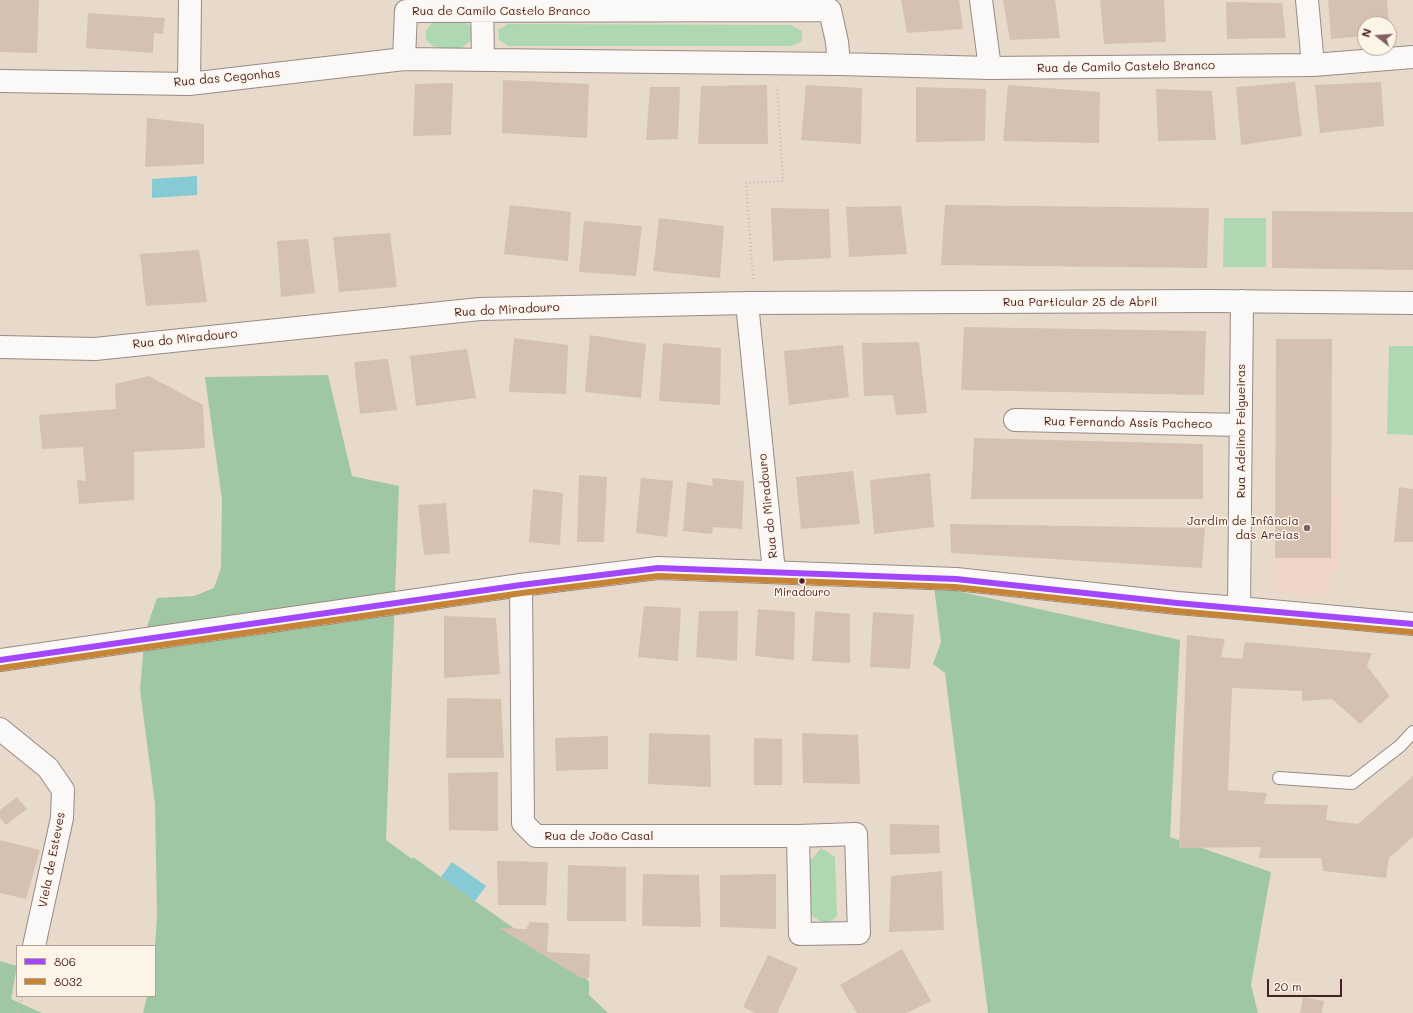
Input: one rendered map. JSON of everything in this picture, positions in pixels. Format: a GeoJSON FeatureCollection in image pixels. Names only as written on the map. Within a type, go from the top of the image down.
{"type":"FeatureCollection","features":[{"type":"Feature","properties":{"kind":"street"},"geometry":{"type":"LineString","coordinates":[[189,84],[190,0]]}},
{"type":"Feature","properties":{"kind":"street"},"geometry":{"type":"LineString","coordinates":[[980,0],[990,68]]}},
{"type":"Feature","properties":{"kind":"street"},"geometry":{"type":"LineString","coordinates":[[1307,0],[1313,64]]}},
{"type":"Feature","properties":{"kind":"street"},"geometry":{"type":"LineString","coordinates":[[482,5],[483,60]]}},
{"type":"Feature","properties":{"kind":"street","name":"Rua de Camilo Castelo Branco"},"geometry":{"type":"LineString","coordinates":[[838,64],[837,42],[830,10],[482,5],[406,11],[404,59],[775,63],[990,68],[1313,64],[1413,57]]}},
{"type":"Feature","properties":{"kind":"street","name":"Rua das Cegonhas"},"geometry":{"type":"LineString","coordinates":[[0,82],[189,84],[404,59]]}},
{"type":"Feature","properties":{"kind":"street","name":"Rua Particular 25 de Abril"},"geometry":{"type":"LineString","coordinates":[[751,303],[1242,301],[1413,303]]}},
{"type":"Feature","properties":{"kind":"street","name":"Rua Adelino Felgueiras"},"geometry":{"type":"LineString","coordinates":[[1239,608],[1242,301]]}},
{"type":"Feature","properties":{"kind":"street","name":"Rua do Miradouro"},"geometry":{"type":"LineString","coordinates":[[0,347],[95,349],[480,309],[751,303],[774,572]]}},
{"type":"Feature","properties":{"kind":"street","name":"Rua Fernando Assis Pacheco"},"geometry":{"type":"LineString","coordinates":[[1015,420],[1241,425]]}},
{"type":"Feature","properties":{"kind":"street"},"geometry":{"type":"LineString","coordinates":[[0,660],[521,585],[658,568],[956,579],[1178,603],[1413,624]]}},
{"type":"Feature","properties":{"kind":"street","name":"Rua de João Casal"},"geometry":{"type":"LineString","coordinates":[[521,585],[523,823],[536,836],[798,836],[856,834],[859,933],[800,934],[798,836]]}},
{"type":"Feature","properties":{"kind":"street","name":"Viela de Esteves"},"geometry":{"type":"LineString","coordinates":[[0,729],[48,768],[63,790],[62,818],[34,945]]}},
{"type":"Feature","properties":{"kind":"lane"},"geometry":{"type":"LineString","coordinates":[[1280,778],[1352,783],[1400,746],[1413,732]]}},
{"type":"Feature","properties":{"kind":"path"},"geometry":{"type":"LineString","coordinates":[[751,303],[746,183],[783,181],[775,63]]}},
{"type":"Feature","properties":{"kind":"path"},"geometry":{"type":"LineString","coordinates":[[17,1013],[22,997]]}},
{"type":"Feature","properties":{"kind":"shaded area","name":"Jardim de Infância das Areias"},"geometry":{"type":"Polygon","coordinates":[[[1275,497],[1339,497],[1339,570],[1329,570],[1329,597],[1272,592],[1273,564],[1275,564],[1275,497]]]}},
{"type":"Feature","properties":{"kind":"green space"},"geometry":{"type":"Polygon","coordinates":[[[440,20],[462,21],[469,25],[473,31],[472,39],[460,49],[438,48],[430,44],[426,39],[426,30],[432,23],[440,20]]]}},
{"type":"Feature","properties":{"kind":"green space"},"geometry":{"type":"Polygon","coordinates":[[[508,24],[791,25],[802,31],[802,41],[791,46],[509,46],[499,40],[498,30],[508,24]]]}},
{"type":"Feature","properties":{"kind":"green space"},"geometry":{"type":"Polygon","coordinates":[[[1224,218],[1266,218],[1266,267],[1223,267],[1224,218]]]}},
{"type":"Feature","properties":{"kind":"green space"},"geometry":{"type":"Polygon","coordinates":[[[1389,346],[1413,346],[1413,435],[1387,434],[1389,346]]]}},
{"type":"Feature","properties":{"kind":"green space"},"geometry":{"type":"Polygon","coordinates":[[[328,375],[352,476],[399,486],[386,840],[412,859],[413,857],[589,981],[589,995],[608,1013],[143,1013],[147,997],[156,997],[155,945],[157,915],[155,804],[140,690],[145,632],[157,598],[194,596],[214,588],[221,568],[222,500],[205,377],[328,375]]]}},
{"type":"Feature","properties":{"kind":"green space"},"geometry":{"type":"Polygon","coordinates":[[[934,586],[1180,640],[1170,837],[1271,872],[1251,985],[1258,1013],[988,1013],[945,673],[933,664],[941,642],[934,586]]]}},
{"type":"Feature","properties":{"kind":"green space"},"geometry":{"type":"Polygon","coordinates":[[[821,848],[835,857],[837,916],[826,925],[811,915],[810,861],[821,848]]]}},
{"type":"Feature","properties":{"kind":"green space"},"geometry":{"type":"Polygon","coordinates":[[[0,961],[16,966],[11,999],[42,1013],[0,1013],[0,961]]]}},
{"type":"Feature","properties":{"kind":"water"},"geometry":{"type":"Polygon","coordinates":[[[197,176],[197,195],[152,198],[152,179],[197,176]]]}},
{"type":"Feature","properties":{"kind":"water"},"geometry":{"type":"Polygon","coordinates":[[[452,862],[486,886],[475,901],[441,877],[452,862]]]}},
{"type":"Feature","properties":{"kind":"building"},"geometry":{"type":"Polygon","coordinates":[[[0,0],[39,0],[37,53],[0,52],[0,0]]]}},
{"type":"Feature","properties":{"kind":"building"},"geometry":{"type":"Polygon","coordinates":[[[901,0],[959,0],[963,29],[907,33],[901,0]]]}},
{"type":"Feature","properties":{"kind":"building"},"geometry":{"type":"Polygon","coordinates":[[[1003,0],[1055,0],[1060,38],[1010,40],[1003,0]]]}},
{"type":"Feature","properties":{"kind":"building"},"geometry":{"type":"Polygon","coordinates":[[[1100,0],[1164,0],[1166,42],[1104,44],[1100,0]]]}},
{"type":"Feature","properties":{"kind":"building"},"geometry":{"type":"Polygon","coordinates":[[[1328,0],[1387,0],[1388,16],[1357,16],[1357,37],[1331,39],[1328,0]]]}},
{"type":"Feature","properties":{"kind":"building"},"geometry":{"type":"Polygon","coordinates":[[[1226,2],[1282,3],[1286,38],[1227,39],[1226,2]]]}},
{"type":"Feature","properties":{"kind":"building"},"geometry":{"type":"Polygon","coordinates":[[[88,13],[165,18],[163,34],[154,33],[153,53],[86,48],[88,13]]]}},
{"type":"Feature","properties":{"kind":"building"},"geometry":{"type":"Polygon","coordinates":[[[503,80],[589,84],[587,138],[502,133],[503,80]]]}},
{"type":"Feature","properties":{"kind":"building"},"geometry":{"type":"Polygon","coordinates":[[[1295,82],[1302,136],[1241,145],[1236,87],[1295,82]]]}},
{"type":"Feature","properties":{"kind":"building"},"geometry":{"type":"Polygon","coordinates":[[[1381,82],[1384,126],[1320,133],[1315,85],[1381,82]]]}},
{"type":"Feature","properties":{"kind":"building"},"geometry":{"type":"Polygon","coordinates":[[[453,83],[451,135],[413,136],[415,84],[453,83]]]}},
{"type":"Feature","properties":{"kind":"building"},"geometry":{"type":"Polygon","coordinates":[[[767,85],[768,144],[698,144],[701,86],[767,85]]]}},
{"type":"Feature","properties":{"kind":"building"},"geometry":{"type":"Polygon","coordinates":[[[806,85],[862,88],[861,144],[801,140],[806,85]]]}},
{"type":"Feature","properties":{"kind":"building"},"geometry":{"type":"Polygon","coordinates":[[[1008,85],[1100,92],[1099,143],[1003,141],[1008,85]]]}},
{"type":"Feature","properties":{"kind":"building"},"geometry":{"type":"Polygon","coordinates":[[[650,87],[680,87],[678,139],[646,140],[650,87]]]}},
{"type":"Feature","properties":{"kind":"building"},"geometry":{"type":"Polygon","coordinates":[[[916,87],[986,89],[985,141],[916,142],[916,87]]]}},
{"type":"Feature","properties":{"kind":"building"},"geometry":{"type":"Polygon","coordinates":[[[1156,89],[1212,91],[1216,140],[1158,141],[1156,89]]]}},
{"type":"Feature","properties":{"kind":"building"},"geometry":{"type":"Polygon","coordinates":[[[147,118],[204,124],[204,164],[145,167],[147,118]]]}},
{"type":"Feature","properties":{"kind":"building"},"geometry":{"type":"Polygon","coordinates":[[[510,205],[571,212],[568,261],[504,254],[510,205]]]}},
{"type":"Feature","properties":{"kind":"building"},"geometry":{"type":"Polygon","coordinates":[[[945,205],[1209,208],[1207,268],[941,265],[945,205]]]}},
{"type":"Feature","properties":{"kind":"building"},"geometry":{"type":"Polygon","coordinates":[[[901,206],[907,254],[849,257],[846,207],[901,206]]]}},
{"type":"Feature","properties":{"kind":"building"},"geometry":{"type":"Polygon","coordinates":[[[771,208],[829,209],[831,258],[773,261],[771,208]]]}},
{"type":"Feature","properties":{"kind":"building"},"geometry":{"type":"Polygon","coordinates":[[[1272,211],[1413,212],[1413,270],[1272,268],[1272,211]]]}},
{"type":"Feature","properties":{"kind":"building"},"geometry":{"type":"Polygon","coordinates":[[[659,218],[724,226],[720,278],[653,271],[659,218]]]}},
{"type":"Feature","properties":{"kind":"building"},"geometry":{"type":"Polygon","coordinates":[[[584,221],[642,226],[636,276],[579,272],[584,221]]]}},
{"type":"Feature","properties":{"kind":"building"},"geometry":{"type":"Polygon","coordinates":[[[390,233],[397,287],[339,292],[333,237],[390,233]]]}},
{"type":"Feature","properties":{"kind":"building"},"geometry":{"type":"Polygon","coordinates":[[[308,239],[315,293],[281,297],[277,241],[308,239]]]}},
{"type":"Feature","properties":{"kind":"building"},"geometry":{"type":"Polygon","coordinates":[[[199,250],[207,302],[146,306],[140,254],[199,250]]]}},
{"type":"Feature","properties":{"kind":"building"},"geometry":{"type":"Polygon","coordinates":[[[964,327],[1206,331],[1204,395],[961,390],[964,327]]]}},
{"type":"Feature","properties":{"kind":"building"},"geometry":{"type":"Polygon","coordinates":[[[590,335],[646,344],[641,398],[585,392],[590,335]]]}},
{"type":"Feature","properties":{"kind":"building"},"geometry":{"type":"Polygon","coordinates":[[[514,338],[568,345],[566,394],[509,392],[514,338]]]}},
{"type":"Feature","properties":{"kind":"building"},"geometry":{"type":"Polygon","coordinates":[[[1276,339],[1332,339],[1331,558],[1275,558],[1276,339]]]}},
{"type":"Feature","properties":{"kind":"building"},"geometry":{"type":"Polygon","coordinates":[[[919,342],[927,413],[896,415],[893,395],[864,396],[862,343],[919,342]]]}},
{"type":"Feature","properties":{"kind":"building"},"geometry":{"type":"Polygon","coordinates":[[[663,343],[721,348],[720,405],[659,401],[663,343]]]}},
{"type":"Feature","properties":{"kind":"building"},"geometry":{"type":"Polygon","coordinates":[[[843,345],[849,397],[789,405],[784,351],[843,345]]]}},
{"type":"Feature","properties":{"kind":"building"},"geometry":{"type":"Polygon","coordinates":[[[467,349],[476,398],[416,406],[410,356],[467,349]]]}},
{"type":"Feature","properties":{"kind":"building"},"geometry":{"type":"Polygon","coordinates":[[[388,359],[397,410],[360,414],[354,362],[388,359]]]}},
{"type":"Feature","properties":{"kind":"building"},"geometry":{"type":"Polygon","coordinates":[[[149,376],[203,405],[205,448],[134,452],[134,500],[79,504],[77,480],[86,481],[83,447],[42,449],[39,415],[116,409],[115,384],[149,376]]]}},
{"type":"Feature","properties":{"kind":"building"},"geometry":{"type":"Polygon","coordinates":[[[974,438],[1203,444],[1203,499],[971,499],[974,438]]]}},
{"type":"Feature","properties":{"kind":"building"},"geometry":{"type":"Polygon","coordinates":[[[853,471],[860,524],[801,529],[796,477],[853,471]]]}},
{"type":"Feature","properties":{"kind":"building"},"geometry":{"type":"Polygon","coordinates":[[[930,473],[934,527],[874,534],[870,480],[930,473]]]}},
{"type":"Feature","properties":{"kind":"building"},"geometry":{"type":"Polygon","coordinates":[[[579,475],[607,477],[604,542],[577,542],[579,475]]]}},
{"type":"Feature","properties":{"kind":"building"},"geometry":{"type":"Polygon","coordinates":[[[641,478],[673,481],[667,537],[636,533],[641,478]]]}},
{"type":"Feature","properties":{"kind":"building"},"geometry":{"type":"Polygon","coordinates":[[[712,478],[744,481],[742,529],[713,527],[712,534],[683,531],[687,482],[713,486],[712,478]]]}},
{"type":"Feature","properties":{"kind":"building"},"geometry":{"type":"Polygon","coordinates":[[[1399,487],[1413,489],[1413,542],[1394,542],[1399,487]]]}},
{"type":"Feature","properties":{"kind":"building"},"geometry":{"type":"Polygon","coordinates":[[[533,489],[563,493],[560,545],[529,542],[533,489]]]}},
{"type":"Feature","properties":{"kind":"building"},"geometry":{"type":"Polygon","coordinates":[[[446,503],[450,553],[424,555],[418,505],[446,503]]]}},
{"type":"Feature","properties":{"kind":"building"},"geometry":{"type":"Polygon","coordinates":[[[950,524],[1205,528],[1202,568],[951,553],[950,524]]]}},
{"type":"Feature","properties":{"kind":"building"},"geometry":{"type":"Polygon","coordinates":[[[644,606],[681,608],[678,661],[638,657],[644,606]]]}},
{"type":"Feature","properties":{"kind":"building"},"geometry":{"type":"Polygon","coordinates":[[[758,609],[795,612],[794,660],[755,656],[758,609]]]}},
{"type":"Feature","properties":{"kind":"building"},"geometry":{"type":"Polygon","coordinates":[[[699,611],[738,611],[737,661],[696,657],[699,611]]]}},
{"type":"Feature","properties":{"kind":"building"},"geometry":{"type":"Polygon","coordinates":[[[815,611],[850,614],[850,663],[812,661],[815,611]]]}},
{"type":"Feature","properties":{"kind":"building"},"geometry":{"type":"Polygon","coordinates":[[[873,612],[914,615],[910,669],[870,667],[873,612]]]}},
{"type":"Feature","properties":{"kind":"building"},"geometry":{"type":"Polygon","coordinates":[[[444,616],[496,618],[500,674],[444,678],[444,616]]]}},
{"type":"Feature","properties":{"kind":"building"},"geometry":{"type":"Polygon","coordinates":[[[1187,635],[1225,639],[1221,657],[1242,659],[1245,642],[1372,653],[1367,666],[1390,696],[1360,724],[1332,699],[1302,701],[1302,691],[1232,688],[1228,790],[1267,793],[1264,804],[1328,805],[1326,820],[1358,824],[1413,776],[1413,837],[1389,858],[1386,878],[1323,871],[1321,858],[1259,858],[1261,847],[1179,848],[1187,635]]]}},
{"type":"Feature","properties":{"kind":"building"},"geometry":{"type":"Polygon","coordinates":[[[447,698],[501,699],[504,758],[446,758],[447,698]]]}},
{"type":"Feature","properties":{"kind":"building"},"geometry":{"type":"Polygon","coordinates":[[[649,733],[710,735],[711,787],[648,784],[649,733]]]}},
{"type":"Feature","properties":{"kind":"building"},"geometry":{"type":"Polygon","coordinates":[[[802,733],[858,735],[860,784],[803,783],[802,733]]]}},
{"type":"Feature","properties":{"kind":"building"},"geometry":{"type":"Polygon","coordinates":[[[608,736],[608,769],[556,771],[555,738],[608,736]]]}},
{"type":"Feature","properties":{"kind":"building"},"geometry":{"type":"Polygon","coordinates":[[[754,738],[782,739],[782,785],[754,785],[754,738]]]}},
{"type":"Feature","properties":{"kind":"building"},"geometry":{"type":"Polygon","coordinates":[[[498,772],[498,831],[449,830],[448,773],[498,772]]]}},
{"type":"Feature","properties":{"kind":"building"},"geometry":{"type":"Polygon","coordinates":[[[17,797],[27,809],[6,825],[0,818],[0,810],[17,797]]]}},
{"type":"Feature","properties":{"kind":"building"},"geometry":{"type":"Polygon","coordinates":[[[890,824],[939,825],[940,853],[890,855],[890,824]]]}},
{"type":"Feature","properties":{"kind":"building"},"geometry":{"type":"Polygon","coordinates":[[[0,840],[40,850],[26,899],[0,893],[0,840]]]}},
{"type":"Feature","properties":{"kind":"building"},"geometry":{"type":"Polygon","coordinates":[[[497,861],[548,862],[546,905],[498,905],[497,861]]]}},
{"type":"Feature","properties":{"kind":"building"},"geometry":{"type":"Polygon","coordinates":[[[568,865],[626,867],[626,921],[567,921],[568,865]]]}},
{"type":"Feature","properties":{"kind":"building"},"geometry":{"type":"Polygon","coordinates":[[[942,871],[944,930],[889,932],[891,876],[942,871]]]}},
{"type":"Feature","properties":{"kind":"building"},"geometry":{"type":"Polygon","coordinates":[[[643,874],[699,875],[701,927],[642,926],[643,874]]]}},
{"type":"Feature","properties":{"kind":"building"},"geometry":{"type":"Polygon","coordinates":[[[776,874],[776,929],[720,927],[720,875],[776,874]]]}},
{"type":"Feature","properties":{"kind":"building"},"geometry":{"type":"Polygon","coordinates":[[[530,922],[549,923],[547,952],[590,954],[589,978],[581,978],[499,928],[526,929],[530,922]]]}},
{"type":"Feature","properties":{"kind":"building"},"geometry":{"type":"Polygon","coordinates":[[[902,949],[931,1001],[907,1013],[857,1013],[840,985],[902,949]]]}},
{"type":"Feature","properties":{"kind":"building"},"geometry":{"type":"Polygon","coordinates":[[[768,955],[798,968],[777,1013],[755,1013],[743,1007],[768,955]]]}},
{"type":"Feature","properties":{"kind":"building"},"geometry":{"type":"Polygon","coordinates":[[[1303,997],[1324,1001],[1322,1013],[1300,1013],[1303,997]]]}},
{"type":"Feature","properties":{"kind":"transit line","name":"806"},"geometry":{"type":"LineString","coordinates":[[0,660],[521,585],[658,568],[956,579],[1177,603],[1413,624]]}},
{"type":"Feature","properties":{"kind":"transit line","name":"8032"},"geometry":{"type":"LineString","coordinates":[[1,668],[522,593],[658,576],[955,587],[1176,611],[1412,632]]}},
{"type":"Feature","properties":{"kind":"place","name":"Jardim de Infância das Areias"},"geometry":{"type":"Point","coordinates":[1307,528]}},
{"type":"Feature","properties":{"kind":"place","name":"Miradouro"},"geometry":{"type":"Point","coordinates":[802,581]}}]}
